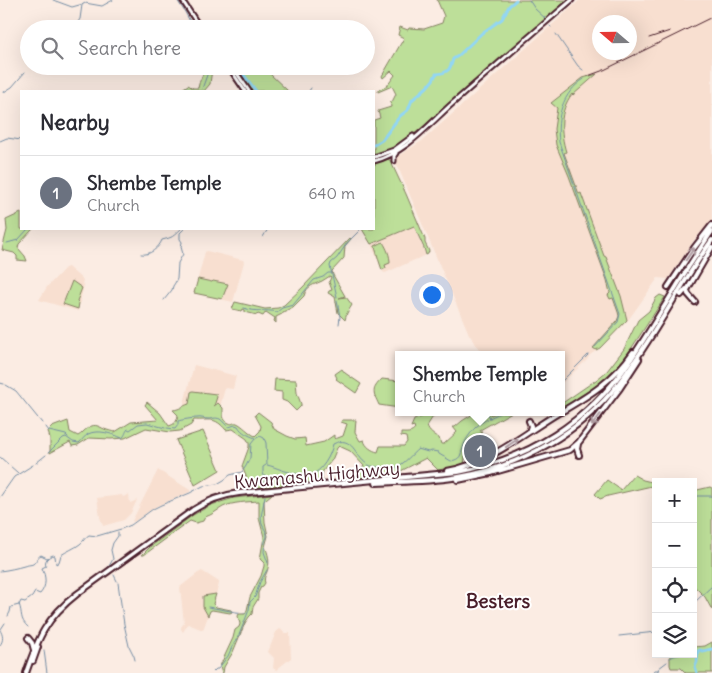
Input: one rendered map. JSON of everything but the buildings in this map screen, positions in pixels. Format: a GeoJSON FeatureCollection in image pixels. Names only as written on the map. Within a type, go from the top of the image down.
{"type":"FeatureCollection","features":[{"type":"Feature","properties":{"kind":"main road"},"geometry":{"type":"LineString","coordinates":[[182,0],[196,20]]}},
{"type":"Feature","properties":{"kind":"main road"},"geometry":{"type":"LineString","coordinates":[[390,153],[439,115],[572,0]]}},
{"type":"Feature","properties":{"kind":"main road"},"geometry":{"type":"LineString","coordinates":[[234,75],[244,90]]}},
{"type":"Feature","properties":{"kind":"main road"},"geometry":{"type":"LineString","coordinates":[[238,75],[248,90]]}},
{"type":"Feature","properties":{"kind":"main road"},"geometry":{"type":"LineString","coordinates":[[394,161],[394,156],[398,151],[439,115]]}},
{"type":"Feature","properties":{"kind":"main road"},"geometry":{"type":"LineString","coordinates":[[375,159],[398,151]]}},
{"type":"Feature","properties":{"kind":"main road"},"geometry":{"type":"LineString","coordinates":[[668,287],[712,225]]}},
{"type":"Feature","properties":{"kind":"main road"},"geometry":{"type":"LineString","coordinates":[[431,481],[464,479],[491,473],[567,452],[573,448],[626,381],[712,231]]}},
{"type":"Feature","properties":{"kind":"main road"},"geometry":{"type":"LineString","coordinates":[[678,288],[712,240]]}},
{"type":"Feature","properties":{"kind":"main road"},"geometry":{"type":"LineString","coordinates":[[695,302],[687,293],[687,290],[712,247]]}},
{"type":"Feature","properties":{"kind":"main road"},"geometry":{"type":"LineString","coordinates":[[681,295],[691,283]]}},
{"type":"Feature","properties":{"kind":"main road"},"geometry":{"type":"LineString","coordinates":[[565,410],[592,394],[613,377],[672,298]]}},
{"type":"Feature","properties":{"kind":"main road"},"geometry":{"type":"LineString","coordinates":[[559,435],[610,387],[630,361],[660,313]]}},
{"type":"Feature","properties":{"kind":"main road"},"geometry":{"type":"LineString","coordinates":[[552,440],[589,415],[613,391],[652,336]]}},
{"type":"Feature","properties":{"kind":"main road"},"geometry":{"type":"LineString","coordinates":[[418,476],[450,471],[476,463],[501,451],[555,416]]}},
{"type":"Feature","properties":{"kind":"main road"},"geometry":{"type":"LineString","coordinates":[[529,421],[531,428],[529,432]]}},
{"type":"Feature","properties":{"kind":"main road","name":"Kwamashu Highway"},"geometry":{"type":"LineString","coordinates":[[27,673],[33,652],[42,632],[65,604],[193,510],[220,496],[458,472],[494,464],[552,440]]}},
{"type":"Feature","properties":{"kind":"main road","name":"Kwamashu Highway"},"geometry":{"type":"LineString","coordinates":[[27,673],[45,632],[63,609],[209,503],[226,497],[242,495],[397,481],[431,481],[458,477],[498,467],[524,457],[552,440]]}},
{"type":"Feature","properties":{"kind":"main road"},"geometry":{"type":"LineString","coordinates":[[579,442],[577,448],[579,455]]}},
{"type":"Feature","properties":{"kind":"main road"},"geometry":{"type":"LineString","coordinates":[[28,638],[32,643],[33,652]]}},
{"type":"Feature","properties":{"kind":"shaded area"},"geometry":{"type":"Polygon","coordinates":[[[580,0],[712,0],[712,220],[694,240],[668,279],[658,278],[629,319],[565,380],[565,351],[480,351],[469,334],[395,158],[422,141],[580,0]]]}},
{"type":"Feature","properties":{"kind":"shaded area"},"geometry":{"type":"Polygon","coordinates":[[[414,226],[426,255],[385,273],[383,272],[371,244],[414,226]]]}},
{"type":"Feature","properties":{"kind":"shaded area"},"geometry":{"type":"Polygon","coordinates":[[[205,252],[243,260],[233,302],[194,293],[205,252]]]}},
{"type":"Feature","properties":{"kind":"shaded area"},"geometry":{"type":"Polygon","coordinates":[[[68,267],[83,280],[82,284],[84,285],[78,311],[39,300],[47,287],[68,267]]]}},
{"type":"Feature","properties":{"kind":"shaded area"},"geometry":{"type":"Polygon","coordinates":[[[194,365],[236,376],[233,389],[225,388],[219,411],[183,407],[194,365]]]}},
{"type":"Feature","properties":{"kind":"shaded area"},"geometry":{"type":"Polygon","coordinates":[[[158,470],[190,490],[190,492],[157,506],[134,522],[132,521],[158,470]]]}},
{"type":"Feature","properties":{"kind":"shaded area"},"geometry":{"type":"Polygon","coordinates":[[[129,494],[130,503],[137,500],[131,513],[124,520],[103,526],[97,498],[122,495],[123,497],[129,494]]]}},
{"type":"Feature","properties":{"kind":"shaded area"},"geometry":{"type":"Polygon","coordinates":[[[202,571],[219,582],[216,594],[202,597],[203,607],[208,616],[203,630],[188,624],[183,632],[181,629],[184,623],[180,587],[202,571]]]}},
{"type":"Feature","properties":{"kind":"shaded area"},"geometry":{"type":"Polygon","coordinates":[[[280,629],[284,633],[290,633],[291,658],[276,670],[273,668],[274,658],[268,652],[276,632],[280,629]]]}},
{"type":"Feature","properties":{"kind":"green space"},"geometry":{"type":"Polygon","coordinates":[[[437,0],[569,0],[414,134],[399,145],[375,156],[375,120],[380,118],[378,111],[391,107],[390,101],[392,102],[396,94],[392,86],[378,92],[378,90],[387,86],[395,75],[391,71],[383,78],[382,76],[404,38],[398,35],[400,27],[408,30],[409,28],[424,29],[442,23],[444,16],[437,0]]]}},
{"type":"Feature","properties":{"kind":"green space"},"geometry":{"type":"Polygon","coordinates":[[[597,74],[572,94],[565,107],[562,122],[566,152],[564,153],[621,296],[627,320],[596,350],[593,348],[617,321],[619,316],[613,298],[610,299],[608,295],[610,293],[607,280],[556,145],[554,129],[557,108],[551,103],[583,78],[597,74]]]}},
{"type":"Feature","properties":{"kind":"green space"},"geometry":{"type":"Polygon","coordinates":[[[202,75],[211,75],[210,84],[205,90],[180,90],[188,85],[198,88],[202,75]]]}},
{"type":"Feature","properties":{"kind":"green space"},"geometry":{"type":"Polygon","coordinates":[[[242,75],[271,75],[287,90],[250,90],[244,82],[245,79],[242,75]]]}},
{"type":"Feature","properties":{"kind":"green space"},"geometry":{"type":"Polygon","coordinates":[[[390,160],[425,239],[429,251],[428,254],[426,255],[414,226],[371,244],[363,230],[375,230],[375,162],[390,160]]]}},
{"type":"Feature","properties":{"kind":"green space"},"geometry":{"type":"Polygon","coordinates":[[[20,213],[20,230],[32,230],[19,244],[18,248],[27,261],[17,260],[17,256],[14,253],[2,250],[7,230],[6,220],[20,213]]]}},
{"type":"Feature","properties":{"kind":"green space"},"geometry":{"type":"Polygon","coordinates":[[[350,238],[345,246],[344,258],[332,271],[345,296],[339,298],[346,297],[352,305],[345,320],[338,313],[335,297],[328,293],[332,290],[329,282],[330,276],[309,287],[304,296],[293,307],[276,317],[276,323],[274,321],[275,318],[266,312],[263,316],[245,312],[243,309],[242,311],[232,309],[235,302],[265,309],[278,308],[284,305],[350,238]]]}},
{"type":"Feature","properties":{"kind":"green space"},"geometry":{"type":"Polygon","coordinates":[[[383,242],[388,252],[390,263],[385,265],[386,268],[382,270],[375,246],[383,242]]]}},
{"type":"Feature","properties":{"kind":"green space"},"geometry":{"type":"Polygon","coordinates":[[[198,279],[228,284],[222,299],[194,293],[198,279]]]}},
{"type":"Feature","properties":{"kind":"green space"},"geometry":{"type":"Polygon","coordinates":[[[72,281],[82,288],[77,301],[79,303],[78,309],[63,304],[72,281]]]}},
{"type":"Feature","properties":{"kind":"green space"},"geometry":{"type":"Polygon","coordinates":[[[660,295],[665,297],[625,358],[610,377],[565,406],[565,401],[607,371],[624,349],[638,320],[649,311],[656,298],[660,295]]]}},
{"type":"Feature","properties":{"kind":"green space"},"geometry":{"type":"Polygon","coordinates":[[[342,369],[361,384],[356,393],[336,379],[335,374],[342,369]]]}},
{"type":"Feature","properties":{"kind":"green space"},"geometry":{"type":"Polygon","coordinates":[[[275,379],[296,380],[301,406],[296,411],[287,402],[282,400],[282,392],[274,391],[275,379]]]}},
{"type":"Feature","properties":{"kind":"green space"},"geometry":{"type":"Polygon","coordinates":[[[382,379],[395,381],[395,407],[379,405],[374,391],[382,379]]]}},
{"type":"Feature","properties":{"kind":"green space"},"geometry":{"type":"Polygon","coordinates":[[[191,392],[216,394],[214,406],[218,403],[223,408],[225,420],[230,424],[239,424],[255,436],[260,431],[261,426],[255,415],[258,412],[271,422],[274,429],[295,439],[305,438],[306,446],[324,442],[334,435],[335,439],[343,436],[347,424],[341,422],[342,420],[356,420],[355,432],[360,441],[364,440],[369,448],[378,452],[380,446],[404,446],[407,442],[406,437],[401,436],[401,433],[412,432],[415,429],[414,426],[411,427],[414,420],[424,416],[433,416],[427,426],[432,434],[439,438],[441,444],[444,444],[457,432],[453,427],[470,416],[505,416],[480,430],[482,433],[480,434],[481,438],[486,440],[473,444],[466,453],[464,464],[455,467],[438,470],[426,458],[397,473],[397,477],[359,479],[360,471],[364,466],[350,451],[339,446],[332,460],[323,471],[323,482],[254,489],[249,484],[242,466],[249,447],[247,439],[233,429],[226,430],[212,420],[194,420],[191,425],[180,431],[170,432],[146,428],[125,438],[89,438],[78,445],[72,446],[70,442],[50,453],[48,431],[52,427],[68,421],[70,432],[78,436],[91,426],[98,426],[115,432],[131,422],[158,420],[145,405],[147,402],[160,413],[169,426],[178,417],[173,410],[189,404],[191,392]]]}},
{"type":"Feature","properties":{"kind":"green space"},"geometry":{"type":"Polygon","coordinates":[[[203,431],[220,470],[195,485],[176,440],[203,431]]]}},
{"type":"Feature","properties":{"kind":"green space"},"geometry":{"type":"Polygon","coordinates":[[[634,475],[652,482],[652,486],[600,499],[595,494],[607,480],[621,490],[634,475]]]}},
{"type":"Feature","properties":{"kind":"green space"},"geometry":{"type":"Polygon","coordinates":[[[712,488],[712,610],[705,597],[697,589],[697,490],[712,488]]]}},
{"type":"Feature","properties":{"kind":"green space"},"geometry":{"type":"Polygon","coordinates":[[[272,494],[264,501],[268,536],[265,547],[269,563],[265,583],[258,593],[258,599],[253,607],[252,614],[245,623],[222,673],[220,666],[235,630],[240,624],[238,616],[239,614],[245,614],[250,597],[264,566],[260,559],[264,537],[259,518],[259,501],[227,505],[205,517],[203,521],[196,523],[190,521],[142,555],[193,515],[211,505],[234,498],[272,494]]]}},
{"type":"Feature","properties":{"kind":"green space"},"geometry":{"type":"Polygon","coordinates":[[[216,594],[213,604],[216,607],[231,610],[232,612],[212,610],[208,616],[203,607],[203,596],[216,594]]]}},
{"type":"Feature","properties":{"kind":"green space"},"geometry":{"type":"Polygon","coordinates":[[[712,642],[712,673],[686,673],[681,668],[671,668],[670,658],[697,658],[697,647],[705,646],[712,642]]]}},
{"type":"Feature","properties":{"kind":"waterway"},"geometry":{"type":"LineString","coordinates":[[53,0],[72,7],[83,4]]}},
{"type":"Feature","properties":{"kind":"waterway"},"geometry":{"type":"LineString","coordinates":[[79,20],[82,5],[85,3],[102,6],[113,0]]}},
{"type":"Feature","properties":{"kind":"waterway"},"geometry":{"type":"LineString","coordinates":[[177,0],[189,20]]}},
{"type":"Feature","properties":{"kind":"waterway"},"geometry":{"type":"LineString","coordinates":[[375,144],[382,140],[400,116],[408,110],[412,100],[427,87],[436,74],[448,70],[453,59],[482,33],[502,19],[509,6],[516,0]]}},
{"type":"Feature","properties":{"kind":"waterway"},"geometry":{"type":"LineString","coordinates":[[529,0],[535,9],[546,19]]}},
{"type":"Feature","properties":{"kind":"waterway"},"geometry":{"type":"LineString","coordinates":[[556,34],[578,66],[583,70]]}},
{"type":"Feature","properties":{"kind":"waterway"},"geometry":{"type":"LineString","coordinates":[[4,92],[12,87],[22,75]]}},
{"type":"Feature","properties":{"kind":"waterway"},"geometry":{"type":"LineString","coordinates":[[202,89],[207,75]]}},
{"type":"Feature","properties":{"kind":"waterway"},"geometry":{"type":"LineString","coordinates":[[244,75],[255,90]]}},
{"type":"Feature","properties":{"kind":"waterway"},"geometry":{"type":"LineString","coordinates":[[584,79],[570,91],[562,106],[558,133],[559,142],[620,314],[618,322],[595,347]]}},
{"type":"Feature","properties":{"kind":"waterway"},"geometry":{"type":"LineString","coordinates":[[185,90],[186,88],[188,90]]}},
{"type":"Feature","properties":{"kind":"waterway"},"geometry":{"type":"LineString","coordinates":[[0,141],[7,138],[20,140]]}},
{"type":"Feature","properties":{"kind":"waterway"},"geometry":{"type":"LineString","coordinates":[[7,243],[18,240],[27,230]]}},
{"type":"Feature","properties":{"kind":"waterway"},"geometry":{"type":"LineString","coordinates":[[141,254],[153,251],[162,240],[173,236],[180,230]]}},
{"type":"Feature","properties":{"kind":"waterway"},"geometry":{"type":"LineString","coordinates":[[164,300],[172,290],[177,279],[178,263],[183,254],[180,239],[180,233],[183,230]]}},
{"type":"Feature","properties":{"kind":"waterway"},"geometry":{"type":"LineString","coordinates":[[263,237],[267,230]]}},
{"type":"Feature","properties":{"kind":"waterway"},"geometry":{"type":"LineString","coordinates":[[337,297],[330,266],[331,263],[360,230]]}},
{"type":"Feature","properties":{"kind":"waterway"},"geometry":{"type":"LineString","coordinates":[[244,308],[277,312],[282,308],[293,305],[314,280],[331,273]]}},
{"type":"Feature","properties":{"kind":"waterway"},"geometry":{"type":"LineString","coordinates":[[337,300],[340,317],[339,324]]}},
{"type":"Feature","properties":{"kind":"waterway"},"geometry":{"type":"LineString","coordinates":[[565,378],[588,355]]}},
{"type":"Feature","properties":{"kind":"waterway"},"geometry":{"type":"LineString","coordinates":[[0,383],[4,384]]}},
{"type":"Feature","properties":{"kind":"waterway"},"geometry":{"type":"LineString","coordinates":[[6,385],[16,391],[42,423]]}},
{"type":"Feature","properties":{"kind":"waterway"},"geometry":{"type":"LineString","coordinates":[[8,616],[11,607],[19,605],[21,601],[25,602],[35,592],[40,594],[44,588],[45,581],[42,568],[46,566],[46,560],[50,557],[55,556],[56,564],[59,562],[61,555],[81,543],[89,535],[97,536],[131,525],[161,505],[203,486],[217,484],[230,475],[242,472],[250,458],[251,444],[260,436],[264,438],[266,443],[267,465],[292,473],[307,475],[314,473],[325,462],[333,444],[340,442],[349,444],[363,461],[369,465],[393,468],[403,463],[418,449],[438,452],[451,461],[457,459],[460,457],[466,441],[473,430],[494,416]]}},
{"type":"Feature","properties":{"kind":"waterway"},"geometry":{"type":"LineString","coordinates":[[167,428],[175,429],[178,421],[182,420],[217,418],[229,427],[238,426],[243,432],[255,438]]}},
{"type":"Feature","properties":{"kind":"waterway"},"geometry":{"type":"LineString","coordinates":[[49,452],[66,437],[73,442],[79,443],[88,434],[96,432],[122,438],[128,429],[130,430],[138,424],[147,423],[165,428]]}},
{"type":"Feature","properties":{"kind":"waterway"},"geometry":{"type":"LineString","coordinates":[[46,427],[49,431],[68,437]]}},
{"type":"Feature","properties":{"kind":"waterway"},"geometry":{"type":"LineString","coordinates":[[36,463],[46,455]]}},
{"type":"Feature","properties":{"kind":"waterway"},"geometry":{"type":"LineString","coordinates":[[0,457],[18,473]]}},
{"type":"Feature","properties":{"kind":"waterway"},"geometry":{"type":"LineString","coordinates":[[0,497],[14,477],[33,465]]}},
{"type":"Feature","properties":{"kind":"waterway"},"geometry":{"type":"LineString","coordinates":[[263,487],[265,478],[263,467],[266,465]]}},
{"type":"Feature","properties":{"kind":"waterway"},"geometry":{"type":"LineString","coordinates":[[265,496],[261,517],[267,534],[264,552],[268,563]]}},
{"type":"Feature","properties":{"kind":"waterway"},"geometry":{"type":"LineString","coordinates":[[697,496],[712,496]]}},
{"type":"Feature","properties":{"kind":"waterway"},"geometry":{"type":"LineString","coordinates":[[108,568],[113,559],[111,550],[118,532]]}},
{"type":"Feature","properties":{"kind":"waterway"},"geometry":{"type":"LineString","coordinates":[[0,571],[33,564],[41,555],[47,558]]}},
{"type":"Feature","properties":{"kind":"waterway"},"geometry":{"type":"LineString","coordinates":[[212,673],[218,669],[228,656],[239,635],[249,610],[250,602],[255,597],[260,582],[267,570]]}},
{"type":"Feature","properties":{"kind":"waterway"},"geometry":{"type":"LineString","coordinates":[[114,575],[117,581]]}},
{"type":"Feature","properties":{"kind":"waterway"},"geometry":{"type":"LineString","coordinates":[[118,583],[124,624],[129,646],[135,660]]}},
{"type":"Feature","properties":{"kind":"waterway"},"geometry":{"type":"LineString","coordinates":[[697,600],[712,586]]}},
{"type":"Feature","properties":{"kind":"waterway"},"geometry":{"type":"LineString","coordinates":[[19,604],[22,619],[28,627]]}},
{"type":"Feature","properties":{"kind":"waterway"},"geometry":{"type":"LineString","coordinates":[[208,607],[246,613]]}},
{"type":"Feature","properties":{"kind":"waterway"},"geometry":{"type":"LineString","coordinates":[[1,629],[5,623]]}},
{"type":"Feature","properties":{"kind":"waterway"},"geometry":{"type":"LineString","coordinates":[[0,630],[3,638],[0,645]]}},
{"type":"Feature","properties":{"kind":"waterway"},"geometry":{"type":"LineString","coordinates":[[619,636],[652,632]]}},
{"type":"Feature","properties":{"kind":"waterway"},"geometry":{"type":"LineString","coordinates":[[697,673],[695,667],[698,651],[712,649]]}},
{"type":"Feature","properties":{"kind":"waterway"},"geometry":{"type":"LineString","coordinates":[[44,650],[47,673]]}},
{"type":"Feature","properties":{"kind":"waterway"},"geometry":{"type":"LineString","coordinates":[[657,673],[659,668],[667,662]]}},
{"type":"Feature","properties":{"kind":"waterway"},"geometry":{"type":"LineString","coordinates":[[653,673],[655,670],[658,670]]}},
{"type":"Feature","properties":{"kind":"railway"},"geometry":{"type":"LineString","coordinates":[[588,76],[712,17]]}},
{"type":"Feature","properties":{"kind":"railway"},"geometry":{"type":"LineString","coordinates":[[649,38],[670,31]]}},
{"type":"Feature","properties":{"kind":"place","name":"Shembe Temple"},"geometry":{"type":"Point","coordinates":[480,451]}},
{"type":"Feature","properties":{"kind":"district","name":"Besters"},"geometry":{"type":"Point","coordinates":[498,601]}}]}
